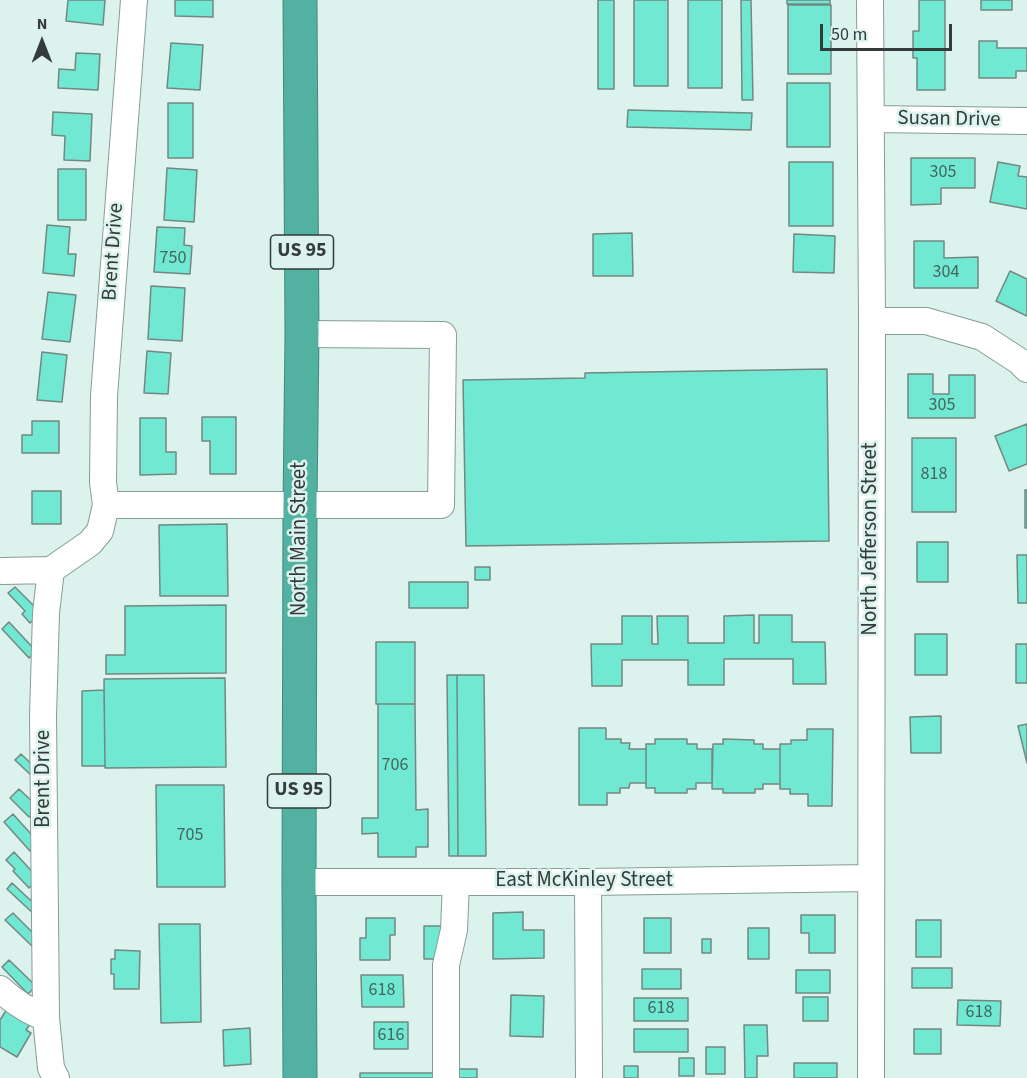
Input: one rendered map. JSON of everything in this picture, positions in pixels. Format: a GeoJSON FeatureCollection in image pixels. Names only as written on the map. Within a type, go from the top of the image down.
{"type":"FeatureCollection","features":[{"type":"Feature","properties":{"kind":"highway","name":"North Main Street"},"geometry":{"type":"LineString","coordinates":[[300,0],[302,334],[298,882],[300,1078]]}},
{"type":"Feature","properties":{"kind":"street","name":"Brent Drive"},"geometry":{"type":"LineString","coordinates":[[56,1078],[51,1068],[46,1018],[43,716],[46,613],[51,570],[90,543],[100,531],[106,505],[103,482],[104,396],[135,0]]}},
{"type":"Feature","properties":{"kind":"street","name":"North Jefferson Street"},"geometry":{"type":"LineString","coordinates":[[870,0],[871,1078]]}},
{"type":"Feature","properties":{"kind":"street","name":"Susan Drive"},"geometry":{"type":"LineString","coordinates":[[871,119],[1027,121]]}},
{"type":"Feature","properties":{"kind":"street"},"geometry":{"type":"LineString","coordinates":[[872,321],[926,321],[982,337],[1027,369]]}},
{"type":"Feature","properties":{"kind":"street"},"geometry":{"type":"LineString","coordinates":[[106,505],[441,505],[443,335],[302,334]]}},
{"type":"Feature","properties":{"kind":"street"},"geometry":{"type":"LineString","coordinates":[[1,569],[51,570]]}},
{"type":"Feature","properties":{"kind":"street","name":"East McKinley Street"},"geometry":{"type":"LineString","coordinates":[[298,882],[588,882],[870,878]]}},
{"type":"Feature","properties":{"kind":"street"},"geometry":{"type":"LineString","coordinates":[[446,1078],[446,965],[453,930],[456,882]]}},
{"type":"Feature","properties":{"kind":"street"},"geometry":{"type":"LineString","coordinates":[[588,882],[589,1078]]}},
{"type":"Feature","properties":{"kind":"street"},"geometry":{"type":"LineString","coordinates":[[0,989],[22,1006],[46,1018]]}},
{"type":"Feature","properties":{"kind":"building"},"geometry":{"type":"Polygon","coordinates":[[[68,0],[105,0],[103,25],[66,21],[68,0]]]}},
{"type":"Feature","properties":{"kind":"building"},"geometry":{"type":"Polygon","coordinates":[[[175,0],[213,0],[213,17],[175,16],[175,0]]]}},
{"type":"Feature","properties":{"kind":"building"},"geometry":{"type":"Polygon","coordinates":[[[598,0],[614,0],[614,89],[598,89],[598,0]]]}},
{"type":"Feature","properties":{"kind":"building"},"geometry":{"type":"Polygon","coordinates":[[[634,0],[668,0],[668,86],[634,86],[634,0]]]}},
{"type":"Feature","properties":{"kind":"building"},"geometry":{"type":"Polygon","coordinates":[[[688,0],[722,0],[722,88],[688,88],[688,0]]]}},
{"type":"Feature","properties":{"kind":"building"},"geometry":{"type":"Polygon","coordinates":[[[741,0],[751,0],[753,100],[742,100],[741,0]]]}},
{"type":"Feature","properties":{"kind":"building"},"geometry":{"type":"Polygon","coordinates":[[[787,0],[830,0],[830,4],[787,4],[787,0]]]}},
{"type":"Feature","properties":{"kind":"building"},"geometry":{"type":"Polygon","coordinates":[[[919,0],[945,0],[945,90],[917,90],[917,58],[913,58],[913,31],[919,31],[919,0]]]}},
{"type":"Feature","properties":{"kind":"building"},"geometry":{"type":"Polygon","coordinates":[[[981,0],[1012,0],[1012,10],[981,10],[981,0]]]}},
{"type":"Feature","properties":{"kind":"building"},"geometry":{"type":"Polygon","coordinates":[[[788,5],[831,5],[831,74],[788,74],[788,5]]]}},
{"type":"Feature","properties":{"kind":"building"},"geometry":{"type":"Polygon","coordinates":[[[979,41],[997,41],[997,48],[1027,48],[1027,71],[1016,71],[1016,78],[979,78],[979,41]]]}},
{"type":"Feature","properties":{"kind":"building"},"geometry":{"type":"Polygon","coordinates":[[[171,43],[203,45],[200,90],[167,88],[171,43]]]}},
{"type":"Feature","properties":{"kind":"building"},"geometry":{"type":"Polygon","coordinates":[[[76,53],[100,54],[98,90],[58,88],[59,69],[75,70],[76,53]]]}},
{"type":"Feature","properties":{"kind":"building"},"geometry":{"type":"Polygon","coordinates":[[[787,83],[830,83],[830,147],[787,147],[787,83]]]}},
{"type":"Feature","properties":{"kind":"building"},"geometry":{"type":"Polygon","coordinates":[[[168,103],[193,103],[193,158],[168,158],[168,103]]]}},
{"type":"Feature","properties":{"kind":"building"},"geometry":{"type":"Polygon","coordinates":[[[628,110],[752,113],[751,130],[627,127],[628,110]]]}},
{"type":"Feature","properties":{"kind":"building"},"geometry":{"type":"Polygon","coordinates":[[[53,112],[92,114],[90,161],[64,160],[65,136],[52,135],[53,112]]]}},
{"type":"Feature","properties":{"kind":"building"},"geometry":{"type":"Polygon","coordinates":[[[911,158],[975,158],[975,188],[941,188],[941,204],[911,205],[911,158]]]}},
{"type":"Feature","properties":{"kind":"building"},"geometry":{"type":"Polygon","coordinates":[[[789,162],[833,162],[833,226],[789,226],[789,162]]]}},
{"type":"Feature","properties":{"kind":"building"},"geometry":{"type":"Polygon","coordinates":[[[998,162],[1020,166],[1018,176],[1027,177],[1027,209],[990,202],[998,162]]]}},
{"type":"Feature","properties":{"kind":"building"},"geometry":{"type":"Polygon","coordinates":[[[167,168],[197,170],[194,222],[164,220],[167,168]]]}},
{"type":"Feature","properties":{"kind":"building"},"geometry":{"type":"Polygon","coordinates":[[[58,169],[86,169],[86,220],[58,220],[58,169]]]}},
{"type":"Feature","properties":{"kind":"building"},"geometry":{"type":"Polygon","coordinates":[[[47,225],[70,227],[68,254],[76,254],[74,276],[43,273],[47,225]]]}},
{"type":"Feature","properties":{"kind":"building"},"geometry":{"type":"Polygon","coordinates":[[[157,227],[185,228],[184,245],[192,246],[190,274],[154,272],[157,227]]]}},
{"type":"Feature","properties":{"kind":"building"},"geometry":{"type":"Polygon","coordinates":[[[632,233],[633,276],[593,276],[593,234],[632,233]]]}},
{"type":"Feature","properties":{"kind":"building"},"geometry":{"type":"Polygon","coordinates":[[[794,234],[835,236],[834,273],[793,272],[794,234]]]}},
{"type":"Feature","properties":{"kind":"building"},"geometry":{"type":"Polygon","coordinates":[[[914,241],[944,241],[944,258],[978,257],[978,288],[914,288],[914,241]]]}},
{"type":"Feature","properties":{"kind":"building"},"geometry":{"type":"Polygon","coordinates":[[[1010,271],[1027,279],[1027,316],[996,301],[1010,271]]]}},
{"type":"Feature","properties":{"kind":"building"},"geometry":{"type":"Polygon","coordinates":[[[151,286],[185,288],[182,341],[148,339],[151,286]]]}},
{"type":"Feature","properties":{"kind":"building"},"geometry":{"type":"Polygon","coordinates":[[[48,292],[76,295],[70,342],[42,339],[48,292]]]}},
{"type":"Feature","properties":{"kind":"building"},"geometry":{"type":"Polygon","coordinates":[[[147,351],[171,353],[168,394],[144,393],[147,351]]]}},
{"type":"Feature","properties":{"kind":"building"},"geometry":{"type":"Polygon","coordinates":[[[42,352],[67,355],[62,402],[37,400],[42,352]]]}},
{"type":"Feature","properties":{"kind":"building"},"geometry":{"type":"Polygon","coordinates":[[[827,369],[829,541],[466,546],[463,380],[585,378],[585,373],[827,369]]]}},
{"type":"Feature","properties":{"kind":"building"},"geometry":{"type":"Polygon","coordinates":[[[908,374],[933,374],[933,394],[949,394],[949,375],[975,375],[975,418],[908,418],[908,374]]]}},
{"type":"Feature","properties":{"kind":"building"},"geometry":{"type":"Polygon","coordinates":[[[202,417],[236,417],[236,474],[210,474],[210,441],[202,441],[202,417]]]}},
{"type":"Feature","properties":{"kind":"building"},"geometry":{"type":"Polygon","coordinates":[[[140,418],[166,418],[166,452],[176,452],[176,474],[140,475],[140,418]]]}},
{"type":"Feature","properties":{"kind":"building"},"geometry":{"type":"Polygon","coordinates":[[[32,421],[59,421],[59,453],[22,453],[22,435],[32,435],[32,421]]]}},
{"type":"Feature","properties":{"kind":"building"},"geometry":{"type":"Polygon","coordinates":[[[1027,424],[1027,464],[1009,471],[995,436],[1027,424]]]}},
{"type":"Feature","properties":{"kind":"building"},"geometry":{"type":"Polygon","coordinates":[[[912,438],[956,438],[956,512],[912,512],[912,438]]]}},
{"type":"Feature","properties":{"kind":"building"},"geometry":{"type":"Polygon","coordinates":[[[1025,490],[1027,490],[1027,528],[1025,528],[1025,490]]]}},
{"type":"Feature","properties":{"kind":"building"},"geometry":{"type":"Polygon","coordinates":[[[32,491],[61,491],[61,524],[32,524],[32,491]]]}},
{"type":"Feature","properties":{"kind":"building"},"geometry":{"type":"Polygon","coordinates":[[[227,524],[228,596],[160,596],[159,525],[227,524]]]}},
{"type":"Feature","properties":{"kind":"building"},"geometry":{"type":"Polygon","coordinates":[[[917,542],[948,542],[948,582],[917,582],[917,542]]]}},
{"type":"Feature","properties":{"kind":"building"},"geometry":{"type":"Polygon","coordinates":[[[1017,555],[1027,555],[1027,603],[1018,603],[1017,555]]]}},
{"type":"Feature","properties":{"kind":"building"},"geometry":{"type":"Polygon","coordinates":[[[475,567],[490,567],[490,580],[475,580],[475,567]]]}},
{"type":"Feature","properties":{"kind":"building"},"geometry":{"type":"Polygon","coordinates":[[[409,582],[468,582],[468,608],[409,608],[409,582]]]}},
{"type":"Feature","properties":{"kind":"building"},"geometry":{"type":"Polygon","coordinates":[[[15,587],[41,613],[30,623],[22,614],[25,611],[8,593],[15,587]]]}},
{"type":"Feature","properties":{"kind":"building"},"geometry":{"type":"Polygon","coordinates":[[[226,605],[226,673],[106,674],[106,655],[125,655],[125,606],[226,605]]]}},
{"type":"Feature","properties":{"kind":"building"},"geometry":{"type":"Polygon","coordinates":[[[754,615],[754,643],[759,643],[759,615],[792,615],[792,642],[825,642],[826,684],[793,684],[793,659],[724,659],[724,685],[688,685],[688,660],[622,660],[622,686],[592,686],[591,644],[622,644],[622,616],[652,616],[652,644],[658,644],[657,616],[688,616],[688,643],[724,643],[724,616],[754,615]]]}},
{"type":"Feature","properties":{"kind":"building"},"geometry":{"type":"Polygon","coordinates":[[[9,622],[36,651],[29,658],[2,629],[9,622]]]}},
{"type":"Feature","properties":{"kind":"building"},"geometry":{"type":"Polygon","coordinates":[[[915,634],[947,634],[947,675],[915,675],[915,634]]]}},
{"type":"Feature","properties":{"kind":"building"},"geometry":{"type":"Polygon","coordinates":[[[376,642],[415,642],[415,704],[376,704],[376,642]]]}},
{"type":"Feature","properties":{"kind":"building"},"geometry":{"type":"Polygon","coordinates":[[[1016,644],[1027,644],[1027,683],[1016,683],[1016,644]]]}},
{"type":"Feature","properties":{"kind":"building"},"geometry":{"type":"Polygon","coordinates":[[[447,675],[457,675],[458,856],[449,856],[447,675]]]}},
{"type":"Feature","properties":{"kind":"building"},"geometry":{"type":"Polygon","coordinates":[[[457,675],[484,675],[486,856],[458,856],[457,675]]]}},
{"type":"Feature","properties":{"kind":"building"},"geometry":{"type":"Polygon","coordinates":[[[225,678],[226,767],[105,768],[104,679],[225,678]]]}},
{"type":"Feature","properties":{"kind":"building"},"geometry":{"type":"Polygon","coordinates":[[[104,690],[105,766],[82,766],[82,691],[104,690]]]}},
{"type":"Feature","properties":{"kind":"building"},"geometry":{"type":"Polygon","coordinates":[[[378,704],[415,704],[416,810],[428,809],[428,847],[416,847],[416,857],[378,857],[378,833],[362,834],[362,818],[378,818],[378,704]]]}},
{"type":"Feature","properties":{"kind":"building"},"geometry":{"type":"Polygon","coordinates":[[[941,716],[941,753],[911,753],[910,717],[941,716]]]}},
{"type":"Feature","properties":{"kind":"building"},"geometry":{"type":"Polygon","coordinates":[[[1027,724],[1027,763],[1018,726],[1027,724]]]}},
{"type":"Feature","properties":{"kind":"building"},"geometry":{"type":"Polygon","coordinates":[[[579,728],[606,728],[606,739],[621,739],[621,743],[630,743],[629,749],[646,749],[646,783],[630,783],[629,788],[620,788],[620,793],[607,793],[607,805],[579,805],[579,728]]]}},
{"type":"Feature","properties":{"kind":"building"},"geometry":{"type":"Polygon","coordinates":[[[807,729],[833,729],[832,806],[808,806],[808,794],[790,794],[790,789],[780,789],[780,744],[791,744],[791,740],[807,740],[807,729]]]}},
{"type":"Feature","properties":{"kind":"building"},"geometry":{"type":"Polygon","coordinates":[[[655,739],[687,739],[687,744],[697,744],[697,749],[712,749],[712,783],[696,783],[696,789],[687,789],[687,793],[655,793],[655,788],[646,788],[646,744],[655,744],[655,739]]]}},
{"type":"Feature","properties":{"kind":"building"},"geometry":{"type":"Polygon","coordinates":[[[723,739],[754,740],[754,744],[763,744],[763,749],[780,749],[780,784],[763,784],[763,789],[755,789],[755,793],[723,793],[723,789],[712,789],[713,744],[723,744],[723,739]]]}},
{"type":"Feature","properties":{"kind":"building"},"geometry":{"type":"Polygon","coordinates":[[[21,754],[42,774],[36,780],[15,760],[21,754]]]}},
{"type":"Feature","properties":{"kind":"building"},"geometry":{"type":"Polygon","coordinates":[[[156,785],[224,785],[225,887],[157,887],[156,785]]]}},
{"type":"Feature","properties":{"kind":"building"},"geometry":{"type":"Polygon","coordinates":[[[19,789],[38,807],[29,817],[10,798],[19,789]]]}},
{"type":"Feature","properties":{"kind":"building"},"geometry":{"type":"Polygon","coordinates":[[[13,814],[39,843],[30,851],[4,822],[13,814]]]}},
{"type":"Feature","properties":{"kind":"building"},"geometry":{"type":"Polygon","coordinates":[[[14,852],[39,879],[29,888],[6,860],[14,852]]]}},
{"type":"Feature","properties":{"kind":"building"},"geometry":{"type":"Polygon","coordinates":[[[12,883],[42,911],[37,917],[7,889],[12,883]]]}},
{"type":"Feature","properties":{"kind":"building"},"geometry":{"type":"Polygon","coordinates":[[[523,912],[523,930],[544,930],[544,958],[493,959],[493,913],[523,912]]]}},
{"type":"Feature","properties":{"kind":"building"},"geometry":{"type":"Polygon","coordinates":[[[13,913],[39,939],[32,946],[5,920],[13,913]]]}},
{"type":"Feature","properties":{"kind":"building"},"geometry":{"type":"Polygon","coordinates":[[[801,915],[835,915],[835,953],[809,953],[809,933],[801,933],[801,915]]]}},
{"type":"Feature","properties":{"kind":"building"},"geometry":{"type":"Polygon","coordinates":[[[366,918],[395,918],[395,935],[390,935],[390,960],[360,960],[360,938],[366,938],[366,918]]]}},
{"type":"Feature","properties":{"kind":"building"},"geometry":{"type":"Polygon","coordinates":[[[644,918],[671,918],[671,953],[644,953],[644,918]]]}},
{"type":"Feature","properties":{"kind":"building"},"geometry":{"type":"Polygon","coordinates":[[[916,920],[941,920],[941,957],[916,957],[916,920]]]}},
{"type":"Feature","properties":{"kind":"building"},"geometry":{"type":"Polygon","coordinates":[[[159,924],[200,924],[201,1022],[161,1023],[159,924]]]}},
{"type":"Feature","properties":{"kind":"building"},"geometry":{"type":"Polygon","coordinates":[[[424,926],[441,926],[441,959],[424,959],[424,926]]]}},
{"type":"Feature","properties":{"kind":"building"},"geometry":{"type":"Polygon","coordinates":[[[748,928],[769,928],[769,959],[748,959],[748,928]]]}},
{"type":"Feature","properties":{"kind":"building"},"geometry":{"type":"Polygon","coordinates":[[[702,939],[711,939],[711,953],[702,953],[702,939]]]}},
{"type":"Feature","properties":{"kind":"building"},"geometry":{"type":"Polygon","coordinates":[[[115,950],[140,951],[139,989],[114,989],[111,959],[115,959],[115,950]]]}},
{"type":"Feature","properties":{"kind":"building"},"geometry":{"type":"Polygon","coordinates":[[[9,960],[36,986],[28,994],[2,967],[9,960]]]}},
{"type":"Feature","properties":{"kind":"building"},"geometry":{"type":"Polygon","coordinates":[[[912,968],[952,968],[952,988],[912,988],[912,968]]]}},
{"type":"Feature","properties":{"kind":"building"},"geometry":{"type":"Polygon","coordinates":[[[642,969],[681,969],[681,989],[642,989],[642,969]]]}},
{"type":"Feature","properties":{"kind":"building"},"geometry":{"type":"Polygon","coordinates":[[[796,970],[830,970],[830,993],[796,993],[796,970]]]}},
{"type":"Feature","properties":{"kind":"building"},"geometry":{"type":"Polygon","coordinates":[[[361,975],[403,975],[404,1007],[362,1007],[361,975]]]}},
{"type":"Feature","properties":{"kind":"building"},"geometry":{"type":"Polygon","coordinates":[[[511,995],[544,996],[543,1037],[510,1036],[511,995]]]}},
{"type":"Feature","properties":{"kind":"building"},"geometry":{"type":"Polygon","coordinates":[[[803,997],[828,997],[828,1021],[803,1021],[803,997]]]}},
{"type":"Feature","properties":{"kind":"building"},"geometry":{"type":"Polygon","coordinates":[[[634,998],[688,998],[688,1021],[634,1021],[634,998]]]}},
{"type":"Feature","properties":{"kind":"building"},"geometry":{"type":"Polygon","coordinates":[[[958,1000],[1001,1001],[1000,1026],[957,1025],[958,1000]]]}},
{"type":"Feature","properties":{"kind":"building"},"geometry":{"type":"Polygon","coordinates":[[[7,1009],[31,1023],[26,1030],[31,1033],[17,1057],[0,1047],[0,1020],[7,1009]]]}},
{"type":"Feature","properties":{"kind":"building"},"geometry":{"type":"Polygon","coordinates":[[[374,1022],[408,1022],[408,1049],[374,1049],[374,1022]]]}},
{"type":"Feature","properties":{"kind":"building"},"geometry":{"type":"Polygon","coordinates":[[[744,1025],[767,1025],[768,1056],[757,1056],[757,1078],[745,1078],[744,1025]]]}},
{"type":"Feature","properties":{"kind":"building"},"geometry":{"type":"Polygon","coordinates":[[[250,1028],[251,1064],[224,1066],[223,1030],[250,1028]]]}},
{"type":"Feature","properties":{"kind":"building"},"geometry":{"type":"Polygon","coordinates":[[[634,1029],[688,1029],[688,1052],[634,1052],[634,1029]]]}},
{"type":"Feature","properties":{"kind":"building"},"geometry":{"type":"Polygon","coordinates":[[[914,1029],[941,1029],[941,1054],[914,1054],[914,1029]]]}},
{"type":"Feature","properties":{"kind":"building"},"geometry":{"type":"Polygon","coordinates":[[[706,1047],[725,1047],[725,1074],[706,1074],[706,1047]]]}},
{"type":"Feature","properties":{"kind":"building"},"geometry":{"type":"Polygon","coordinates":[[[679,1058],[694,1058],[694,1076],[679,1076],[679,1058]]]}},
{"type":"Feature","properties":{"kind":"building"},"geometry":{"type":"Polygon","coordinates":[[[794,1063],[837,1063],[837,1078],[794,1078],[794,1063]]]}},
{"type":"Feature","properties":{"kind":"building"},"geometry":{"type":"Polygon","coordinates":[[[624,1066],[638,1066],[638,1078],[624,1078],[624,1066]]]}},
{"type":"Feature","properties":{"kind":"building"},"geometry":{"type":"Polygon","coordinates":[[[456,1069],[477,1069],[477,1078],[456,1078],[456,1069]]]}},
{"type":"Feature","properties":{"kind":"building"},"geometry":{"type":"Polygon","coordinates":[[[360,1073],[435,1073],[435,1078],[360,1078],[360,1073]]]}}]}
